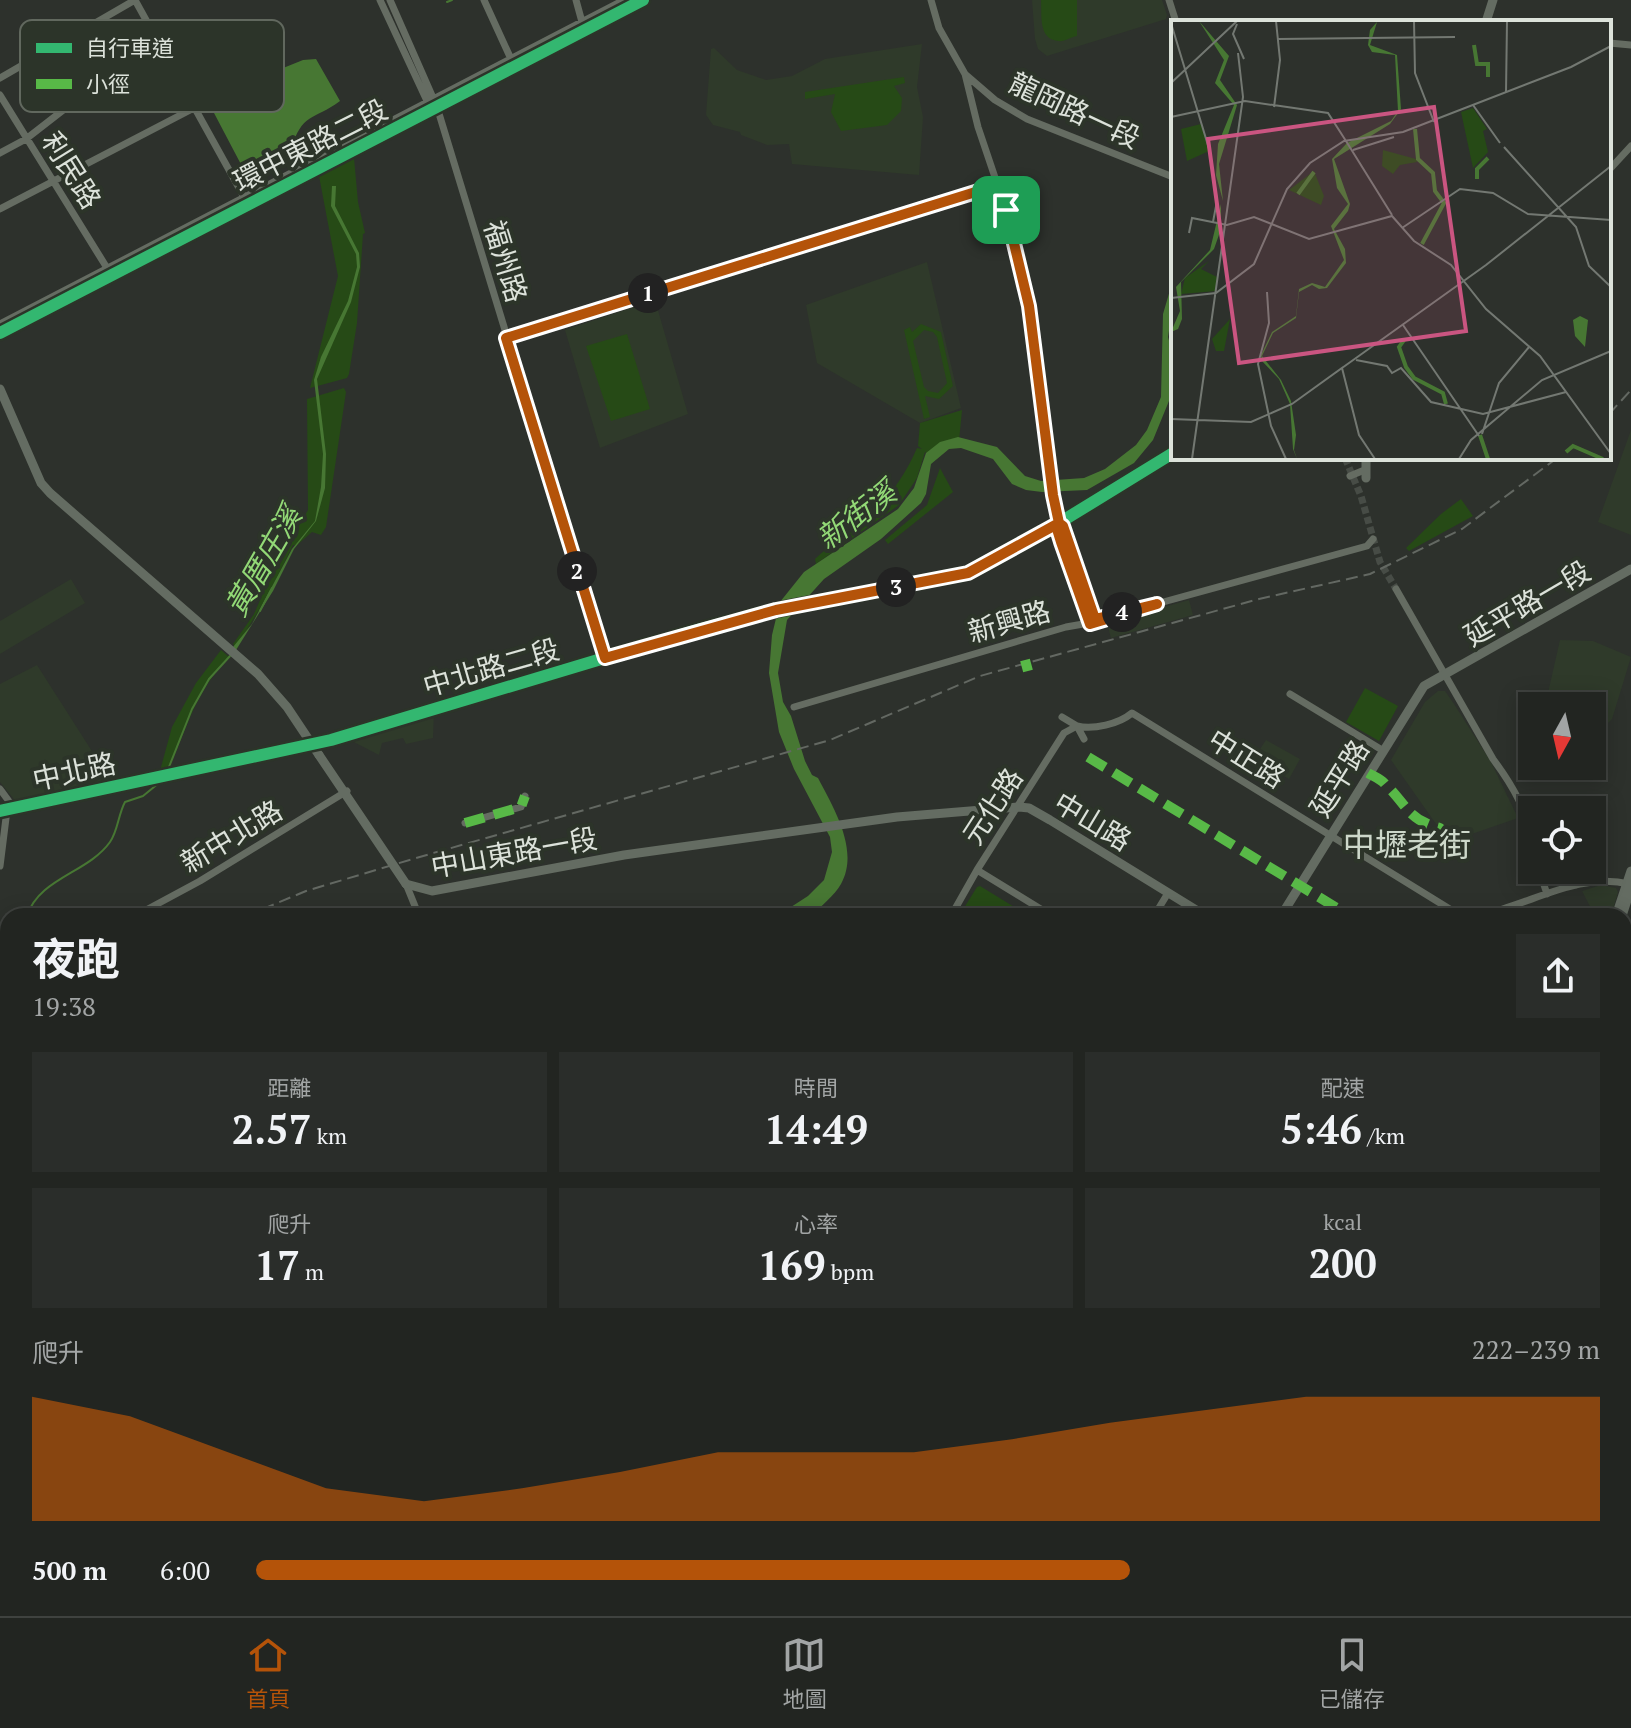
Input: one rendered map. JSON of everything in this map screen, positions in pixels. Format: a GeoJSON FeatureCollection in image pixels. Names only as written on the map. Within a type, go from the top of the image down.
{"type":"FeatureCollection","features":[{"type":"Feature","properties":{"kind":"main road"},"geometry":{"type":"LineString","coordinates":[[1487,20],[1493,0]]}},
{"type":"Feature","properties":{"kind":"main road","name":"中山東路一段"},"geometry":{"type":"LineString","coordinates":[[0,389],[41,483],[55,499],[273,689],[406,884],[432,891],[624,855],[820,828]]}},
{"type":"Feature","properties":{"kind":"main road"},"geometry":{"type":"LineString","coordinates":[[1364,474],[1366,460]]}},
{"type":"Feature","properties":{"kind":"main road","name":"延平路一段"},"geometry":{"type":"LineString","coordinates":[[1444,673],[1480,656],[1631,569]]}},
{"type":"Feature","properties":{"kind":"main road","name":"延平路"},"geometry":{"type":"LineString","coordinates":[[1286,908],[1417,694],[1444,673]]}},
{"type":"Feature","properties":{"kind":"main road","name":"中山路"},"geometry":{"type":"LineString","coordinates":[[820,828],[1029,808],[1193,908]]}},
{"type":"Feature","properties":{"kind":"main road"},"geometry":{"type":"LineString","coordinates":[[1625,908],[1631,871]]}},
{"type":"Feature","properties":{"kind":"main road"},"geometry":{"type":"LineString","coordinates":[[1619,908],[1630,882]]}},
{"type":"Feature","properties":{"kind":"street"},"geometry":{"type":"LineString","coordinates":[[100,20],[135,0],[147,20]]}},
{"type":"Feature","properties":{"kind":"street"},"geometry":{"type":"LineString","coordinates":[[380,0],[433,103]]}},
{"type":"Feature","properties":{"kind":"street"},"geometry":{"type":"LineString","coordinates":[[390,0],[433,103]]}},
{"type":"Feature","properties":{"kind":"street"},"geometry":{"type":"LineString","coordinates":[[484,0],[511,59]]}},
{"type":"Feature","properties":{"kind":"street"},"geometry":{"type":"LineString","coordinates":[[576,0],[582,22]]}},
{"type":"Feature","properties":{"kind":"street","name":"環中東路二段"},"geometry":{"type":"LineString","coordinates":[[0,333],[624,0]]}},
{"type":"Feature","properties":{"kind":"street","name":"環中東路二段"},"geometry":{"type":"LineString","coordinates":[[0,324],[244,197],[643,0]]}},
{"type":"Feature","properties":{"kind":"street"},"geometry":{"type":"LineString","coordinates":[[931,0],[939,28],[965,74],[978,127],[998,185],[1029,306],[1059,523],[1057,529],[1093,622]]}},
{"type":"Feature","properties":{"kind":"street"},"geometry":{"type":"LineString","coordinates":[[1169,0],[1175,20]]}},
{"type":"Feature","properties":{"kind":"street"},"geometry":{"type":"LineString","coordinates":[[1611,43],[1631,45]]}},
{"type":"Feature","properties":{"kind":"street"},"geometry":{"type":"LineString","coordinates":[[0,78],[20,66]]}},
{"type":"Feature","properties":{"kind":"street","name":"龍岡路一段"},"geometry":{"type":"LineString","coordinates":[[965,74],[995,100],[1027,119],[1171,176]]}},
{"type":"Feature","properties":{"kind":"street","name":"利民路"},"geometry":{"type":"LineString","coordinates":[[0,95],[107,268]]}},
{"type":"Feature","properties":{"kind":"street","name":"福州路"},"geometry":{"type":"LineString","coordinates":[[433,103],[605,658]]}},
{"type":"Feature","properties":{"kind":"street"},"geometry":{"type":"LineString","coordinates":[[0,153],[26,139],[61,112]]}},
{"type":"Feature","properties":{"kind":"street"},"geometry":{"type":"LineString","coordinates":[[0,209],[186,112]]}},
{"type":"Feature","properties":{"kind":"street"},"geometry":{"type":"LineString","coordinates":[[196,112],[244,197]]}},
{"type":"Feature","properties":{"kind":"street"},"geometry":{"type":"LineString","coordinates":[[1611,168],[1631,146]]}},
{"type":"Feature","properties":{"kind":"street"},"geometry":{"type":"LineString","coordinates":[[506,338],[998,185]]}},
{"type":"Feature","properties":{"kind":"street"},"geometry":{"type":"LineString","coordinates":[[1059,523],[1171,454]]}},
{"type":"Feature","properties":{"kind":"street"},"geometry":{"type":"LineString","coordinates":[[1350,476],[1364,474]]}},
{"type":"Feature","properties":{"kind":"street","name":"中北路二段"},"geometry":{"type":"LineString","coordinates":[[311,743],[331,740],[776,610],[968,573],[1059,523]]}},
{"type":"Feature","properties":{"kind":"street","name":"新興路"},"geometry":{"type":"LineString","coordinates":[[794,707],[1066,627],[1367,546],[1373,539]]}},
{"type":"Feature","properties":{"kind":"street"},"geometry":{"type":"LineString","coordinates":[[1396,589],[1518,798]]}},
{"type":"Feature","properties":{"kind":"street"},"geometry":{"type":"LineString","coordinates":[[1290,694],[1382,750]]}},
{"type":"Feature","properties":{"kind":"street","name":"中正路"},"geometry":{"type":"LineString","coordinates":[[1077,726],[1095,727],[1132,713],[1448,908]]}},
{"type":"Feature","properties":{"kind":"street"},"geometry":{"type":"LineString","coordinates":[[1062,717],[1077,726],[1084,739]]}},
{"type":"Feature","properties":{"kind":"street","name":"元化路"},"geometry":{"type":"LineString","coordinates":[[956,908],[1064,733],[1077,726]]}},
{"type":"Feature","properties":{"kind":"street","name":"中北路"},"geometry":{"type":"LineString","coordinates":[[3,810],[171,776],[311,743]]}},
{"type":"Feature","properties":{"kind":"street"},"geometry":{"type":"LineString","coordinates":[[0,789],[11,804],[3,810],[0,866]]}},
{"type":"Feature","properties":{"kind":"street","name":"新中北路"},"geometry":{"type":"LineString","coordinates":[[150,908],[200,881],[348,790]]}},
{"type":"Feature","properties":{"kind":"street"},"geometry":{"type":"LineString","coordinates":[[465,823],[521,807],[525,796]]}},
{"type":"Feature","properties":{"kind":"street"},"geometry":{"type":"LineString","coordinates":[[977,870],[1039,908]]}},
{"type":"Feature","properties":{"kind":"street"},"geometry":{"type":"LineString","coordinates":[[1499,908],[1576,885],[1602,880],[1630,882]]}},
{"type":"Feature","properties":{"kind":"street"},"geometry":{"type":"LineString","coordinates":[[406,884],[416,908]]}},
{"type":"Feature","properties":{"kind":"street"},"geometry":{"type":"LineString","coordinates":[[1544,884],[1547,894]]}},
{"type":"Feature","properties":{"kind":"street"},"geometry":{"type":"LineString","coordinates":[[1159,908],[1168,893]]}},
{"type":"Feature","properties":{"kind":"shaded area"},"geometry":{"type":"Polygon","coordinates":[[[1032,0],[1162,0],[1167,15],[1166,19],[1047,56],[1038,49],[1035,39],[1032,0]]]}},
{"type":"Feature","properties":{"kind":"shaded area"},"geometry":{"type":"Polygon","coordinates":[[[1041,0],[1077,0],[1077,36],[1061,41],[1047,36],[1042,25],[1041,0]]]}},
{"type":"Feature","properties":{"kind":"shaded area"},"geometry":{"type":"Polygon","coordinates":[[[922,44],[917,87],[923,117],[919,175],[792,164],[789,144],[767,145],[740,132],[713,125],[706,115],[711,49],[714,48],[737,70],[766,80],[792,76],[825,59],[922,44]]]}},
{"type":"Feature","properties":{"kind":"shaded area"},"geometry":{"type":"Polygon","coordinates":[[[316,59],[340,101],[304,123],[291,150],[245,172],[213,112],[284,112],[284,68],[303,60],[316,59]]]}},
{"type":"Feature","properties":{"kind":"shaded area"},"geometry":{"type":"Polygon","coordinates":[[[904,77],[905,83],[894,86],[902,98],[901,111],[887,125],[841,131],[831,112],[835,94],[805,99],[805,92],[904,77]]]}},
{"type":"Feature","properties":{"kind":"shaded area"},"geometry":{"type":"Polygon","coordinates":[[[354,158],[358,202],[365,233],[349,374],[347,378],[310,388],[338,276],[319,176],[354,158]]]}},
{"type":"Feature","properties":{"kind":"shaded area"},"geometry":{"type":"Polygon","coordinates":[[[332,186],[336,186],[335,206],[359,253],[360,267],[351,302],[317,379],[326,454],[325,488],[316,521],[294,549],[273,591],[236,650],[233,647],[252,624],[292,549],[315,521],[323,454],[314,380],[321,357],[348,301],[357,267],[356,254],[331,206],[332,186]]]}},
{"type":"Feature","properties":{"kind":"shaded area"},"geometry":{"type":"Polygon","coordinates":[[[927,262],[961,408],[920,423],[817,363],[806,305],[927,262]]]}},
{"type":"Feature","properties":{"kind":"shaded area","name":"新街溪"},"geometry":{"type":"Polygon","coordinates":[[[1171,287],[1168,337],[1171,348],[1171,396],[1153,440],[1134,463],[1087,490],[1042,492],[1012,484],[993,459],[961,448],[949,449],[931,464],[926,494],[921,503],[881,539],[824,579],[787,620],[778,673],[783,702],[791,716],[805,761],[812,775],[818,778],[837,815],[848,857],[841,884],[819,908],[789,908],[824,880],[832,852],[830,837],[794,769],[779,732],[769,673],[772,635],[780,602],[804,572],[898,509],[914,488],[926,453],[940,442],[958,437],[997,447],[1025,476],[1041,481],[1084,478],[1105,469],[1136,445],[1147,430],[1161,397],[1163,314],[1171,287]]]}},
{"type":"Feature","properties":{"kind":"shaded area"},"geometry":{"type":"Polygon","coordinates":[[[655,300],[688,414],[600,448],[565,330],[655,300]]]}},
{"type":"Feature","properties":{"kind":"shaded area"},"geometry":{"type":"Polygon","coordinates":[[[921,324],[941,332],[953,386],[939,399],[925,396],[930,417],[924,419],[904,330],[910,327],[912,332],[921,324]],[[924,330],[913,341],[924,387],[938,393],[947,383],[937,337],[933,332],[924,330]]]}},
{"type":"Feature","properties":{"kind":"shaded area"},"geometry":{"type":"Polygon","coordinates":[[[627,334],[650,409],[611,421],[586,346],[627,334]]]}},
{"type":"Feature","properties":{"kind":"shaded area"},"geometry":{"type":"Polygon","coordinates":[[[344,388],[346,392],[326,527],[321,535],[312,532],[296,546],[293,545],[271,590],[236,648],[233,644],[254,614],[271,574],[308,510],[307,399],[344,388]]]}},
{"type":"Feature","properties":{"kind":"shaded area"},"geometry":{"type":"Polygon","coordinates":[[[962,410],[959,441],[929,455],[925,452],[917,478],[899,505],[816,564],[815,559],[861,524],[894,489],[917,448],[922,449],[918,446],[920,423],[962,410]]]}},
{"type":"Feature","properties":{"kind":"shaded area"},"geometry":{"type":"Polygon","coordinates":[[[1631,430],[1631,535],[1598,522],[1631,430]]]}},
{"type":"Feature","properties":{"kind":"shaded area"},"geometry":{"type":"Polygon","coordinates":[[[940,468],[953,492],[888,544],[885,540],[927,505],[940,468]]]}},
{"type":"Feature","properties":{"kind":"shaded area"},"geometry":{"type":"Polygon","coordinates":[[[1461,499],[1473,516],[1409,551],[1406,548],[1441,514],[1461,499]]]}},
{"type":"Feature","properties":{"kind":"shaded area"},"geometry":{"type":"Polygon","coordinates":[[[71,579],[85,603],[0,654],[0,621],[71,579]]]}},
{"type":"Feature","properties":{"kind":"shaded area"},"geometry":{"type":"Polygon","coordinates":[[[1189,600],[1193,615],[1111,638],[1107,623],[1189,600]]]}},
{"type":"Feature","properties":{"kind":"shaded area"},"geometry":{"type":"Polygon","coordinates":[[[1560,640],[1593,641],[1631,657],[1612,719],[1606,725],[1606,692],[1548,692],[1560,640]]]}},
{"type":"Feature","properties":{"kind":"shaded area"},"geometry":{"type":"Polygon","coordinates":[[[221,650],[229,657],[198,700],[165,777],[158,778],[172,727],[196,683],[221,650]]]}},
{"type":"Feature","properties":{"kind":"shaded area"},"geometry":{"type":"Polygon","coordinates":[[[37,665],[111,781],[17,803],[0,782],[0,684],[37,665]]]}},
{"type":"Feature","properties":{"kind":"shaded area"},"geometry":{"type":"Polygon","coordinates":[[[1365,688],[1398,706],[1379,741],[1346,722],[1365,688]]]}},
{"type":"Feature","properties":{"kind":"shaded area"},"geometry":{"type":"Polygon","coordinates":[[[1438,691],[1445,691],[1491,762],[1518,818],[1460,838],[1436,824],[1391,760],[1425,702],[1438,691]]]}},
{"type":"Feature","properties":{"kind":"shaded area"},"geometry":{"type":"Polygon","coordinates":[[[434,711],[433,738],[406,744],[403,738],[382,743],[379,755],[346,738],[434,711]]]}},
{"type":"Feature","properties":{"kind":"shaded area"},"geometry":{"type":"Polygon","coordinates":[[[1266,740],[1300,759],[1289,779],[1254,758],[1266,740]]]}},
{"type":"Feature","properties":{"kind":"shaded area"},"geometry":{"type":"Polygon","coordinates":[[[1601,885],[1616,888],[1618,892],[1613,908],[1591,908],[1582,891],[1601,885]]]}},
{"type":"Feature","properties":{"kind":"shaded area"},"geometry":{"type":"Polygon","coordinates":[[[980,886],[1016,908],[964,908],[980,886]]]}},
{"type":"Feature","properties":{"kind":"waterway"},"geometry":{"type":"LineString","coordinates":[[447,2],[452,0]]}},
{"type":"Feature","properties":{"kind":"waterway","name":"黃厝庄溪"},"geometry":{"type":"LineString","coordinates":[[260,611],[272,588]]}},
{"type":"Feature","properties":{"kind":"waterway","name":"黃厝庄溪"},"geometry":{"type":"LineString","coordinates":[[167,772],[192,709],[209,679],[230,656]]}},
{"type":"Feature","properties":{"kind":"waterway","name":"黃厝庄溪"},"geometry":{"type":"LineString","coordinates":[[31,908],[53,884],[101,853],[115,833],[125,802],[143,796],[165,778]]}},
{"type":"Feature","properties":{"kind":"tunnel"},"geometry":{"type":"LineString","coordinates":[[1346,460],[1361,496],[1380,562],[1396,589]]}},
{"type":"Feature","properties":{"kind":"railway"},"geometry":{"type":"LineString","coordinates":[[1611,412],[1631,390]]}},
{"type":"Feature","properties":{"kind":"railway"},"geometry":{"type":"LineString","coordinates":[[265,908],[306,891],[416,858],[830,740],[980,676],[1259,599],[1370,574],[1462,529],[1554,460]]}},
{"type":"Feature","properties":{"kind":"marked path"},"geometry":{"type":"LineString","coordinates":[[1025,660],[1028,671]]}},
{"type":"Feature","properties":{"kind":"marked path"},"geometry":{"type":"LineString","coordinates":[[1088,757],[1337,908]]}},
{"type":"Feature","properties":{"kind":"marked path"},"geometry":{"type":"LineString","coordinates":[[1368,773],[1383,782],[1414,816],[1440,828],[1448,841]]}},
{"type":"Feature","properties":{"kind":"marked path"},"geometry":{"type":"LineString","coordinates":[[465,823],[521,807],[525,796]]}},
{"type":"Feature","properties":{"kind":"cycle path"},"geometry":{"type":"LineString","coordinates":[[0,333],[643,0]]}},
{"type":"Feature","properties":{"kind":"cycle path"},"geometry":{"type":"LineString","coordinates":[[0,811],[331,740],[701,629],[776,610],[968,573],[1059,523],[1171,454]]}},
{"type":"Feature","properties":{"kind":"district","name":"中壢老街"},"geometry":{"type":"Point","coordinates":[1407,844]}},
{"type":"Feature","properties":{"kind":"route"},"geometry":{"type":"LineString","coordinates":[[1006,210],[998,185],[506,338],[605,658],[776,610],[968,573],[1059,523],[1057,529],[1090,624],[1157,604],[1095,619],[1063,526],[1059,523],[1029,306],[1006,210]]}}]}
